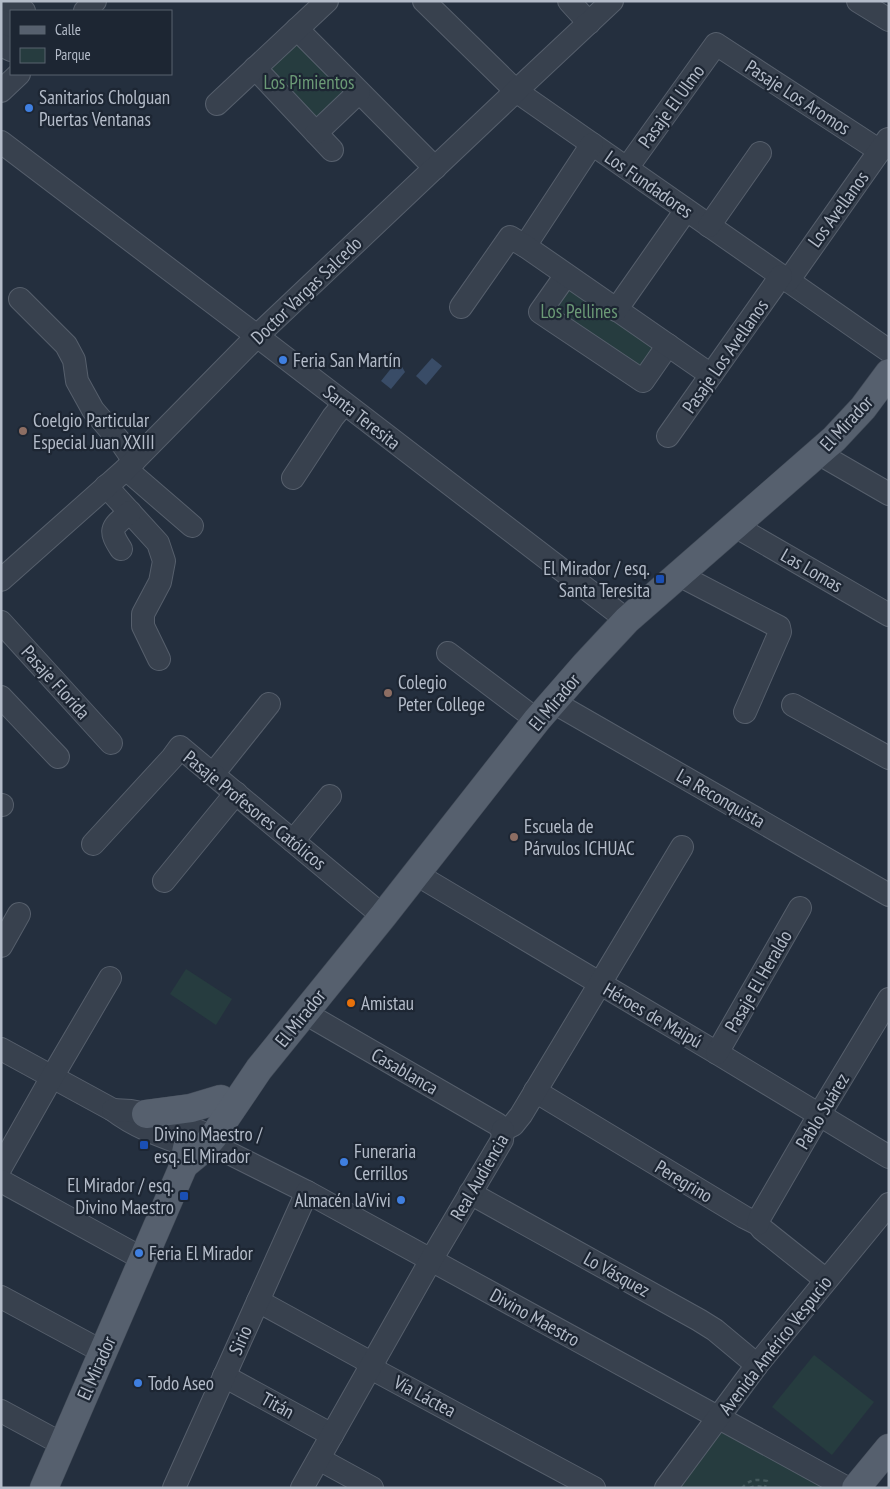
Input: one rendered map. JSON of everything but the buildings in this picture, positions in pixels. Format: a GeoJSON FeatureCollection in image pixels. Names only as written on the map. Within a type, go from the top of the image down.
{"type":"FeatureCollection","features":[{"type":"Feature","properties":{"kind":"main road","name":"El Mirador"},"geometry":{"type":"LineString","coordinates":[[200,1146],[259,1069],[545,711],[585,665],[627,620],[838,434],[863,408],[889,373]]}},
{"type":"Feature","properties":{"kind":"main road","name":"El Mirador"},"geometry":{"type":"LineString","coordinates":[[44,1488],[143,1259],[200,1146],[221,1099],[240,1081],[259,1069]]}},
{"type":"Feature","properties":{"kind":"main road"},"geometry":{"type":"LineString","coordinates":[[146,1114],[192,1108],[221,1099]]}},
{"type":"Feature","properties":{"kind":"main road"},"geometry":{"type":"LineString","coordinates":[[856,1488],[889,1448]]}},
{"type":"Feature","properties":{"kind":"street"},"geometry":{"type":"LineString","coordinates":[[5,1],[22,10]]}},
{"type":"Feature","properties":{"kind":"street"},"geometry":{"type":"LineString","coordinates":[[86,10],[96,1]]}},
{"type":"Feature","properties":{"kind":"street"},"geometry":{"type":"LineString","coordinates":[[217,104],[327,1]]}},
{"type":"Feature","properties":{"kind":"street","name":"Los Fundadores"},"geometry":{"type":"LineString","coordinates":[[424,1],[516,91],[889,351]]}},
{"type":"Feature","properties":{"kind":"street"},"geometry":{"type":"LineString","coordinates":[[568,1],[589,23]]}},
{"type":"Feature","properties":{"kind":"street","name":"Doctor Vargas Salcedo"},"geometry":{"type":"LineString","coordinates":[[1,580],[130,465],[257,336],[612,1]]}},
{"type":"Feature","properties":{"kind":"street"},"geometry":{"type":"LineString","coordinates":[[858,1],[889,20]]}},
{"type":"Feature","properties":{"kind":"street"},"geometry":{"type":"LineString","coordinates":[[297,29],[435,168]]}},
{"type":"Feature","properties":{"kind":"street","name":"Pasaje Los Aromos"},"geometry":{"type":"LineString","coordinates":[[716,44],[884,144]]}},
{"type":"Feature","properties":{"kind":"street","name":"Pasaje El Ulmo"},"geometry":{"type":"LineString","coordinates":[[627,168],[716,44]]}},
{"type":"Feature","properties":{"kind":"street"},"geometry":{"type":"LineString","coordinates":[[255,68],[332,150]]}},
{"type":"Feature","properties":{"kind":"street"},"geometry":{"type":"LineString","coordinates":[[1,91],[18,75]]}},
{"type":"Feature","properties":{"kind":"street"},"geometry":{"type":"LineString","coordinates":[[316,133],[360,92]]}},
{"type":"Feature","properties":{"kind":"street","name":"Santa Teresita"},"geometry":{"type":"LineString","coordinates":[[1,142],[627,620]]}},
{"type":"Feature","properties":{"kind":"street"},"geometry":{"type":"LineString","coordinates":[[525,246],[592,144]]}},
{"type":"Feature","properties":{"kind":"street","name":"Los Avellanos"},"geometry":{"type":"LineString","coordinates":[[784,278],[884,144]]}},
{"type":"Feature","properties":{"kind":"street"},"geometry":{"type":"LineString","coordinates":[[709,226],[760,153]]}},
{"type":"Feature","properties":{"kind":"street"},"geometry":{"type":"LineString","coordinates":[[616,310],[686,210]]}},
{"type":"Feature","properties":{"kind":"street"},"geometry":{"type":"LineString","coordinates":[[461,307],[510,237],[711,375]]}},
{"type":"Feature","properties":{"kind":"street"},"geometry":{"type":"LineString","coordinates":[[566,275],[540,312],[643,381],[668,345]]}},
{"type":"Feature","properties":{"kind":"street","name":"Pasaje Los Avellanos"},"geometry":{"type":"LineString","coordinates":[[668,436],[784,278]]}},
{"type":"Feature","properties":{"kind":"street"},"geometry":{"type":"LineString","coordinates":[[20,298],[66,345],[74,360],[77,381],[93,410],[123,445],[130,465],[192,526]]}},
{"type":"Feature","properties":{"kind":"street"},"geometry":{"type":"LineString","coordinates":[[293,478],[333,417],[344,404]]}},
{"type":"Feature","properties":{"kind":"street"},"geometry":{"type":"LineString","coordinates":[[818,453],[889,494]]}},
{"type":"Feature","properties":{"kind":"street"},"geometry":{"type":"LineString","coordinates":[[106,486],[158,543],[164,562],[160,582],[143,614],[143,626],[159,659]]}},
{"type":"Feature","properties":{"kind":"street"},"geometry":{"type":"LineString","coordinates":[[121,549],[113,538],[112,533],[114,527],[130,512]]}},
{"type":"Feature","properties":{"kind":"street","name":"Las Lomas"},"geometry":{"type":"LineString","coordinates":[[735,526],[889,615]]}},
{"type":"Feature","properties":{"kind":"street"},"geometry":{"type":"LineString","coordinates":[[679,575],[779,627],[780,632],[745,712]]}},
{"type":"Feature","properties":{"kind":"street","name":"Pasaje Florida"},"geometry":{"type":"LineString","coordinates":[[1,622],[111,743]]}},
{"type":"Feature","properties":{"kind":"street","name":"La Reconquista"},"geometry":{"type":"LineString","coordinates":[[448,653],[545,711],[889,895]]}},
{"type":"Feature","properties":{"kind":"street"},"geometry":{"type":"LineString","coordinates":[[1,697],[58,757]]}},
{"type":"Feature","properties":{"kind":"street"},"geometry":{"type":"LineString","coordinates":[[212,774],[269,704]]}},
{"type":"Feature","properties":{"kind":"street"},"geometry":{"type":"LineString","coordinates":[[793,705],[889,758]]}},
{"type":"Feature","properties":{"kind":"street","name":"Pasaje Profesores Católicos"},"geometry":{"type":"LineString","coordinates":[[93,844],[180,747],[383,916]]}},
{"type":"Feature","properties":{"kind":"street"},"geometry":{"type":"LineString","coordinates":[[164,881],[236,793]]}},
{"type":"Feature","properties":{"kind":"street"},"geometry":{"type":"LineString","coordinates":[[293,841],[330,796]]}},
{"type":"Feature","properties":{"kind":"street","name":"Real Audiencia"},"geometry":{"type":"LineString","coordinates":[[302,1488],[431,1260],[502,1140],[503,1130],[513,1125],[517,1120],[682,847]]}},
{"type":"Feature","properties":{"kind":"street","name":"Héroes de Maipú"},"geometry":{"type":"LineString","coordinates":[[416,874],[889,1158]]}},
{"type":"Feature","properties":{"kind":"street","name":"Pasaje El Heraldo"},"geometry":{"type":"LineString","coordinates":[[717,1053],[800,908]]}},
{"type":"Feature","properties":{"kind":"street"},"geometry":{"type":"LineString","coordinates":[[1,946],[19,914]]}},
{"type":"Feature","properties":{"kind":"street"},"geometry":{"type":"LineString","coordinates":[[1,1167],[110,978]]}},
{"type":"Feature","properties":{"kind":"street","name":"Pablo Suárez"},"geometry":{"type":"LineString","coordinates":[[758,1224],[760,1217],[819,1115],[889,999]]}},
{"type":"Feature","properties":{"kind":"street","name":"Casablanca"},"geometry":{"type":"LineString","coordinates":[[304,1013],[497,1124],[503,1130]]}},
{"type":"Feature","properties":{"kind":"street","name":"Divino Maestro"},"geometry":{"type":"LineString","coordinates":[[1,1049],[114,1110],[143,1128],[200,1146],[306,1192],[847,1488]]}},
{"type":"Feature","properties":{"kind":"street","name":"Peregrino"},"geometry":{"type":"LineString","coordinates":[[535,1091],[758,1224],[826,1280]]}},
{"type":"Feature","properties":{"kind":"street","name":"Divino Maestro"},"geometry":{"type":"LineString","coordinates":[[114,1110],[146,1114],[200,1146]]}},
{"type":"Feature","properties":{"kind":"street"},"geometry":{"type":"LineString","coordinates":[[1,1181],[143,1259]]}},
{"type":"Feature","properties":{"kind":"street","name":"Sirio"},"geometry":{"type":"LineString","coordinates":[[174,1487],[306,1192]]}},
{"type":"Feature","properties":{"kind":"street","name":"Lo Vásquez"},"geometry":{"type":"LineString","coordinates":[[470,1193],[699,1320],[715,1330],[757,1365]]}},
{"type":"Feature","properties":{"kind":"street","name":"Avenida Américo Vespucio"},"geometry":{"type":"LineString","coordinates":[[666,1488],[757,1365],[889,1204]]}},
{"type":"Feature","properties":{"kind":"street"},"geometry":{"type":"LineString","coordinates":[[1,1296],[103,1352]]}},
{"type":"Feature","properties":{"kind":"street","name":"Vía Láctea"},"geometry":{"type":"LineString","coordinates":[[258,1301],[362,1358],[380,1373],[594,1488]]}},
{"type":"Feature","properties":{"kind":"street","name":"Titán"},"geometry":{"type":"LineString","coordinates":[[224,1376],[332,1435]]}},
{"type":"Feature","properties":{"kind":"street"},"geometry":{"type":"LineString","coordinates":[[1,1411],[62,1444]]}},
{"type":"Feature","properties":{"kind":"street"},"geometry":{"type":"LineString","coordinates":[[318,1459],[372,1488]]}},
{"type":"Feature","properties":{"kind":"path"},"geometry":{"type":"LineString","coordinates":[[742,1488],[747,1482],[755,1479],[767,1481],[765,1487],[755,1486],[750,1488]]}},
{"type":"Feature","properties":{"kind":"green space","name":"Los Pimientos"},"geometry":{"type":"Polygon","coordinates":[[[298,39],[353,94],[317,128],[265,69],[298,39]]]}},
{"type":"Feature","properties":{"kind":"green space","name":"Los Pellines"},"geometry":{"type":"Polygon","coordinates":[[[566,276],[666,345],[643,380],[542,311],[566,276]]]}},
{"type":"Feature","properties":{"kind":"green space"},"geometry":{"type":"Polygon","coordinates":[[[186,969],[232,999],[216,1025],[170,994],[186,969]]]}},
{"type":"Feature","properties":{"kind":"green space"},"geometry":{"type":"Polygon","coordinates":[[[814,1355],[874,1402],[832,1455],[772,1407],[814,1355]]]}},
{"type":"Feature","properties":{"kind":"green space"},"geometry":{"type":"Polygon","coordinates":[[[723,1431],[822,1484],[819,1488],[679,1488],[723,1431]]]}},
{"type":"Feature","properties":{"kind":"water"},"geometry":{"type":"Polygon","coordinates":[[[432,358],[442,366],[426,385],[416,376],[432,358]]]}},
{"type":"Feature","properties":{"kind":"water"},"geometry":{"type":"Polygon","coordinates":[[[401,365],[405,372],[391,389],[381,381],[393,366],[401,365]]]}},
{"type":"Feature","properties":{"kind":"place","name":"Sanitarios Cholguan Puertas Ventanas"},"geometry":{"type":"Point","coordinates":[29,108]}},
{"type":"Feature","properties":{"kind":"place","name":"Feria San Martín"},"geometry":{"type":"Point","coordinates":[283,360]}},
{"type":"Feature","properties":{"kind":"place","name":"Coelgio Particular Especial Juan XXIII"},"geometry":{"type":"Point","coordinates":[23,431]}},
{"type":"Feature","properties":{"kind":"place","name":"El Mirador / esq. Santa Teresita"},"geometry":{"type":"Point","coordinates":[660,579]}},
{"type":"Feature","properties":{"kind":"place","name":"Colegio Peter College"},"geometry":{"type":"Point","coordinates":[388,693]}},
{"type":"Feature","properties":{"kind":"place","name":"Escuela de Párvulos ICHUAC"},"geometry":{"type":"Point","coordinates":[514,837]}},
{"type":"Feature","properties":{"kind":"place","name":"Amistau"},"geometry":{"type":"Point","coordinates":[351,1003]}},
{"type":"Feature","properties":{"kind":"place","name":"Divino Maestro / esq. El Mirador"},"geometry":{"type":"Point","coordinates":[144,1145]}},
{"type":"Feature","properties":{"kind":"place","name":"Funeraria Cerrillos"},"geometry":{"type":"Point","coordinates":[344,1162]}},
{"type":"Feature","properties":{"kind":"place","name":"El Mirador / esq. Divino Maestro"},"geometry":{"type":"Point","coordinates":[184,1196]}},
{"type":"Feature","properties":{"kind":"place","name":"Almacén laVivi"},"geometry":{"type":"Point","coordinates":[401,1200]}},
{"type":"Feature","properties":{"kind":"place","name":"Feria El Mirador"},"geometry":{"type":"Point","coordinates":[139,1253]}},
{"type":"Feature","properties":{"kind":"place","name":"Todo Aseo"},"geometry":{"type":"Point","coordinates":[138,1383]}}]}
